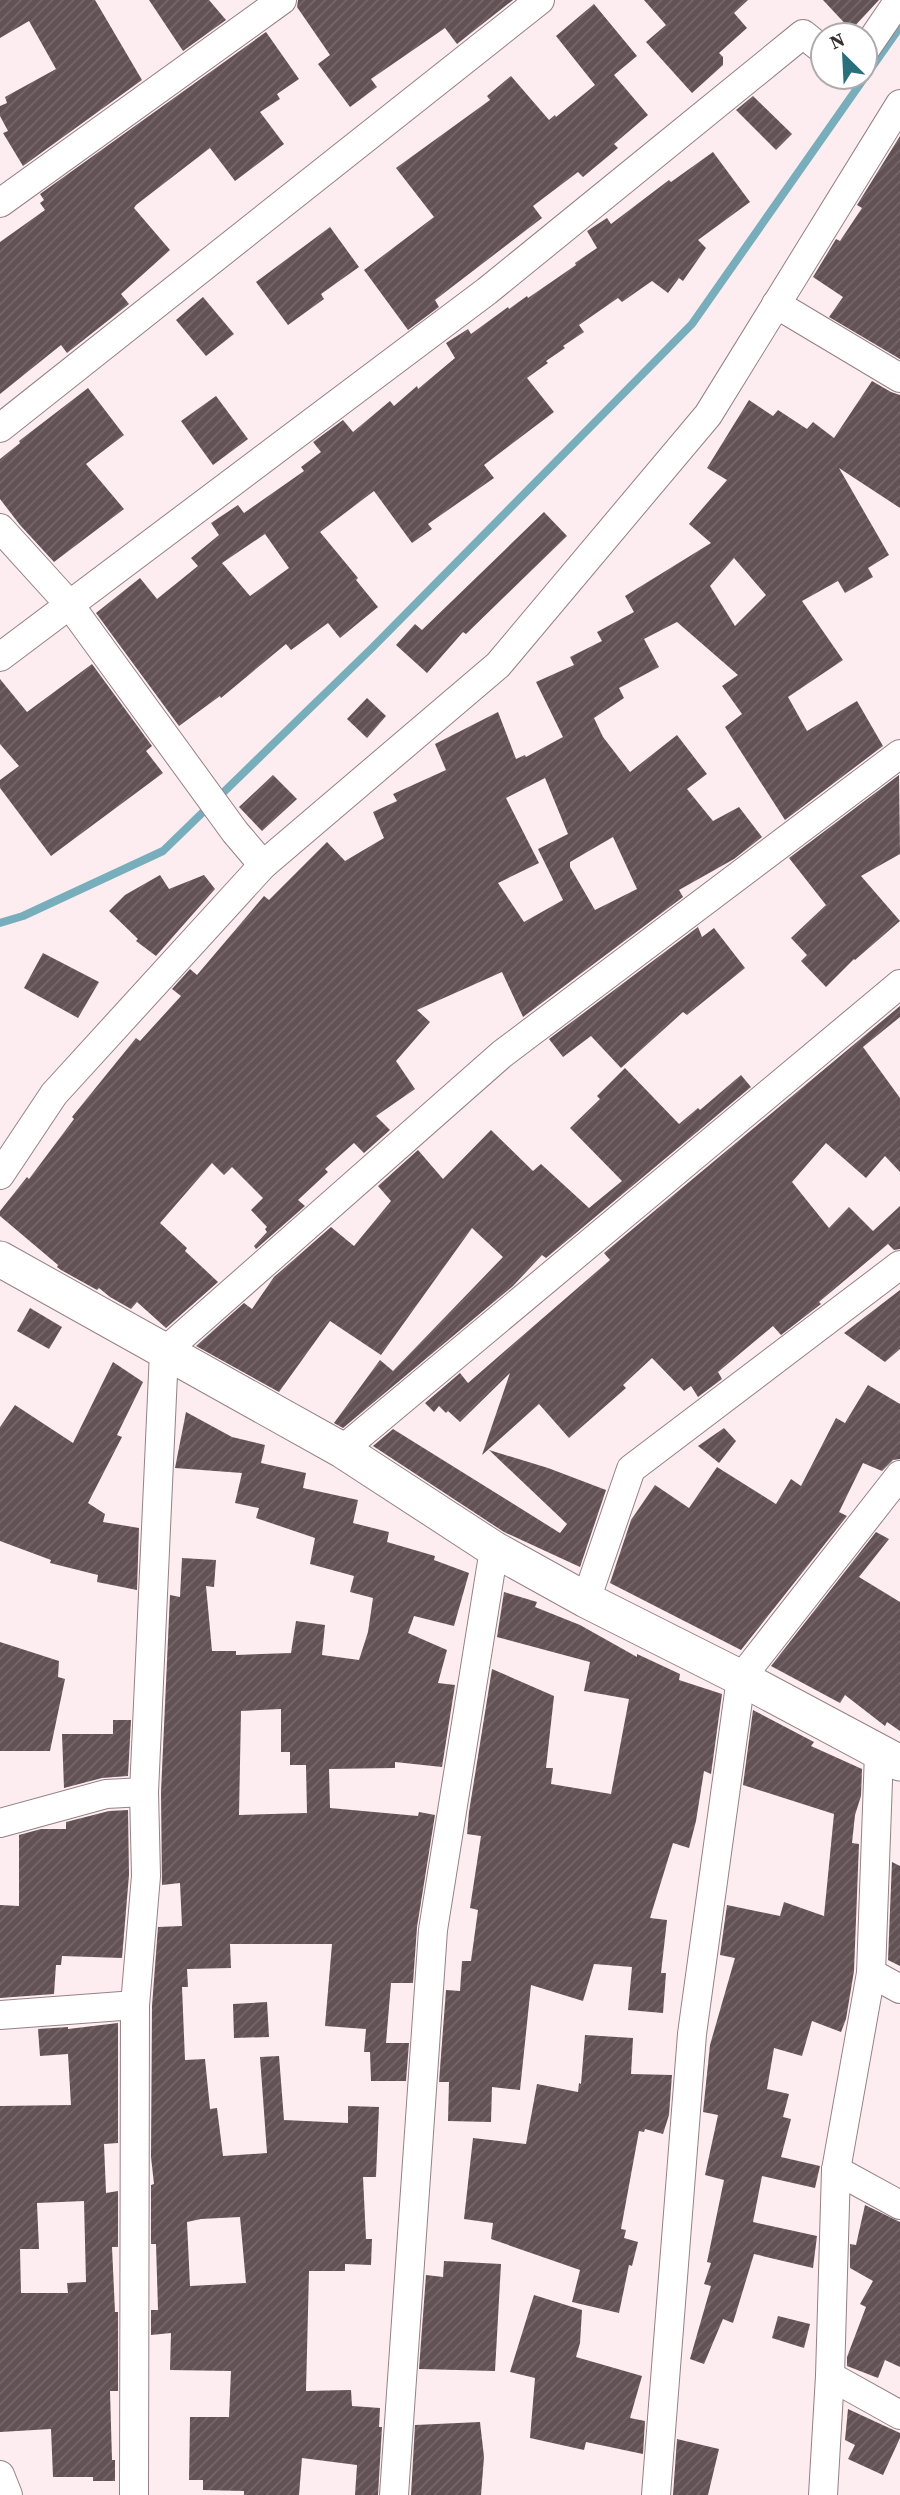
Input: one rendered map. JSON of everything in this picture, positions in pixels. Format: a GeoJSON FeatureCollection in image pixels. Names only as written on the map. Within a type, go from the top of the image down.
{"type":"FeatureCollection","features":[{"type":"Feature","properties":{"kind":"street"},"geometry":{"type":"LineString","coordinates":[[0,203],[282,0]]}},
{"type":"Feature","properties":{"kind":"street"},"geometry":{"type":"LineString","coordinates":[[0,428],[540,0]]}},
{"type":"Feature","properties":{"kind":"street"},"geometry":{"type":"LineString","coordinates":[[879,30],[899,0]]}},
{"type":"Feature","properties":{"kind":"street"},"geometry":{"type":"LineString","coordinates":[[0,657],[487,291],[803,34],[809,39]]}},
{"type":"Feature","properties":{"kind":"street"},"geometry":{"type":"LineString","coordinates":[[0,1175],[54,1094],[263,865],[498,665],[708,415],[900,104]]}},
{"type":"Feature","properties":{"kind":"street"},"geometry":{"type":"LineString","coordinates":[[776,304],[900,378]]}},
{"type":"Feature","properties":{"kind":"street"},"geometry":{"type":"LineString","coordinates":[[0,528],[69,604],[235,832],[263,865]]}},
{"type":"Feature","properties":{"kind":"street"},"geometry":{"type":"LineString","coordinates":[[134,2495],[135,2005],[146,1876],[144,1792],[164,1352],[502,1054],[900,754]]}},
{"type":"Feature","properties":{"kind":"street"},"geometry":{"type":"LineString","coordinates":[[341,1450],[900,984]]}},
{"type":"Feature","properties":{"kind":"street"},"geometry":{"type":"LineString","coordinates":[[0,1259],[341,1450],[494,1549],[586,1600],[741,1678],[890,1758],[871,1973],[836,2170],[830,2376],[823,2495]]}},
{"type":"Feature","properties":{"kind":"street"},"geometry":{"type":"LineString","coordinates":[[586,1600],[631,1469],[900,1265]]}},
{"type":"Feature","properties":{"kind":"street"},"geometry":{"type":"LineString","coordinates":[[656,2495],[692,2034],[741,1678],[900,1475]]}},
{"type":"Feature","properties":{"kind":"street"},"geometry":{"type":"LineString","coordinates":[[394,2495],[433,1930],[494,1549]]}},
{"type":"Feature","properties":{"kind":"street"},"geometry":{"type":"LineString","coordinates":[[0,1824],[106,1794],[144,1792]]}},
{"type":"Feature","properties":{"kind":"street"},"geometry":{"type":"LineString","coordinates":[[871,1973],[900,1989]]}},
{"type":"Feature","properties":{"kind":"street"},"geometry":{"type":"LineString","coordinates":[[0,2015],[135,2005]]}},
{"type":"Feature","properties":{"kind":"street"},"geometry":{"type":"LineString","coordinates":[[836,2170],[900,2205]]}},
{"type":"Feature","properties":{"kind":"street"},"geometry":{"type":"LineString","coordinates":[[830,2376],[900,2415]]}},
{"type":"Feature","properties":{"kind":"street"},"geometry":{"type":"LineString","coordinates":[[0,2475],[8,2495]]}},
{"type":"Feature","properties":{"kind":"building"},"geometry":{"type":"Polygon","coordinates":[[[0,0],[95,0],[142,80],[23,166],[3,133],[8,131],[0,116],[0,106],[7,103],[5,97],[56,69],[29,21],[0,38],[0,0]]]}},
{"type":"Feature","properties":{"kind":"building"},"geometry":{"type":"Polygon","coordinates":[[[149,0],[209,0],[226,20],[183,51],[149,0]]]}},
{"type":"Feature","properties":{"kind":"building"},"geometry":{"type":"Polygon","coordinates":[[[298,0],[513,0],[457,44],[445,28],[371,79],[377,87],[350,107],[318,64],[330,55],[297,7],[298,0]]]}},
{"type":"Feature","properties":{"kind":"building"},"geometry":{"type":"Polygon","coordinates":[[[644,0],[748,0],[734,13],[747,28],[719,53],[723,57],[723,65],[692,93],[646,42],[666,25],[644,0]]]}},
{"type":"Feature","properties":{"kind":"building"},"geometry":{"type":"Polygon","coordinates":[[[823,0],[879,0],[859,21],[843,21],[823,0]]]}},
{"type":"Feature","properties":{"kind":"building"},"geometry":{"type":"Polygon","coordinates":[[[594,4],[637,56],[614,75],[648,115],[614,144],[618,148],[583,177],[578,172],[533,206],[542,218],[435,300],[439,307],[408,330],[364,270],[434,217],[396,168],[490,100],[487,96],[511,76],[549,120],[595,85],[556,36],[594,4]]]}},
{"type":"Feature","properties":{"kind":"building"},"geometry":{"type":"Polygon","coordinates":[[[266,32],[299,79],[277,94],[280,99],[260,112],[284,144],[235,181],[210,148],[136,205],[134,208],[170,250],[121,294],[129,304],[67,353],[61,345],[0,394],[0,242],[45,210],[40,203],[44,200],[40,194],[266,32]]]}},
{"type":"Feature","properties":{"kind":"building"},"geometry":{"type":"Polygon","coordinates":[[[753,96],[792,134],[776,150],[736,110],[753,96]]]}},
{"type":"Feature","properties":{"kind":"building"},"geometry":{"type":"Polygon","coordinates":[[[900,136],[900,359],[829,317],[843,297],[813,277],[836,239],[840,241],[862,208],[857,205],[900,136]]]}},
{"type":"Feature","properties":{"kind":"building"},"geometry":{"type":"Polygon","coordinates":[[[713,152],[750,202],[698,240],[706,248],[683,281],[679,278],[668,293],[652,281],[622,302],[618,298],[579,325],[584,332],[563,346],[565,348],[527,378],[554,412],[484,465],[494,478],[428,524],[432,529],[412,543],[374,491],[320,532],[378,607],[340,638],[328,623],[291,650],[286,644],[221,698],[220,696],[179,726],[96,613],[140,578],[157,599],[198,566],[191,558],[219,535],[211,523],[238,505],[244,513],[304,471],[301,467],[321,452],[313,442],[343,420],[353,432],[390,401],[394,406],[417,386],[418,389],[455,358],[446,343],[468,329],[471,334],[508,307],[509,309],[527,296],[528,298],[576,265],[575,263],[597,248],[587,231],[607,218],[611,224],[669,180],[671,182],[713,152]],[[265,534],[222,563],[250,596],[289,568],[265,534]]]}},
{"type":"Feature","properties":{"kind":"building"},"geometry":{"type":"Polygon","coordinates":[[[330,227],[359,267],[321,294],[324,299],[288,325],[256,282],[330,227]]]}},
{"type":"Feature","properties":{"kind":"building"},"geometry":{"type":"Polygon","coordinates":[[[203,297],[234,334],[206,356],[176,320],[203,297]]]}},
{"type":"Feature","properties":{"kind":"building"},"geometry":{"type":"Polygon","coordinates":[[[872,381],[900,395],[900,508],[839,468],[889,555],[868,568],[873,577],[845,593],[838,581],[802,601],[843,660],[788,697],[807,731],[857,701],[883,746],[785,820],[725,727],[742,714],[722,686],[738,675],[677,622],[644,639],[659,667],[619,688],[624,698],[594,718],[603,737],[630,772],[677,735],[707,774],[687,789],[713,821],[739,807],[762,837],[734,859],[679,890],[683,897],[523,1017],[502,972],[417,1010],[430,1022],[396,1061],[415,1089],[376,1116],[390,1130],[364,1153],[354,1143],[325,1169],[328,1172],[298,1200],[305,1206],[256,1249],[254,1246],[267,1232],[267,1227],[251,1210],[263,1198],[232,1167],[224,1175],[212,1163],[160,1223],[218,1282],[166,1328],[137,1302],[131,1309],[99,1288],[97,1290],[61,1270],[0,1216],[0,1211],[27,1177],[29,1179],[74,1119],[72,1117],[136,1038],[140,1041],[181,996],[172,989],[190,969],[197,975],[264,896],[269,900],[327,842],[345,861],[384,838],[373,812],[397,801],[393,794],[446,770],[435,744],[498,712],[516,759],[525,755],[526,757],[563,737],[536,682],[574,665],[570,657],[602,641],[597,632],[634,612],[625,596],[711,543],[689,524],[727,480],[707,468],[749,400],[773,416],[778,410],[807,429],[813,422],[834,438],[872,381]],[[734,558],[710,586],[735,626],[766,595],[734,558]],[[545,778],[506,798],[539,863],[498,883],[524,922],[563,900],[538,849],[568,834],[545,778]],[[613,837],[570,862],[570,867],[595,910],[637,889],[613,837]]]}},
{"type":"Feature","properties":{"kind":"building"},"geometry":{"type":"Polygon","coordinates":[[[88,388],[124,435],[86,464],[124,509],[54,562],[0,499],[0,459],[88,388]]]}},
{"type":"Feature","properties":{"kind":"building"},"geometry":{"type":"Polygon","coordinates":[[[216,396],[248,439],[213,465],[181,421],[216,396]]]}},
{"type":"Feature","properties":{"kind":"building"},"geometry":{"type":"Polygon","coordinates":[[[544,512],[567,536],[466,634],[463,632],[427,673],[396,645],[415,624],[422,630],[544,512]]]}},
{"type":"Feature","properties":{"kind":"building"},"geometry":{"type":"Polygon","coordinates":[[[92,664],[152,746],[146,751],[163,773],[51,856],[0,788],[0,780],[19,766],[0,744],[0,679],[27,712],[92,664]]]}},
{"type":"Feature","properties":{"kind":"building"},"geometry":{"type":"Polygon","coordinates":[[[367,698],[386,716],[367,738],[347,719],[367,698]]]}},
{"type":"Feature","properties":{"kind":"building"},"geometry":{"type":"Polygon","coordinates":[[[273,775],[297,799],[262,831],[239,807],[273,775]]]}},
{"type":"Feature","properties":{"kind":"building"},"geometry":{"type":"Polygon","coordinates":[[[899,775],[900,854],[861,876],[900,921],[854,959],[826,987],[801,961],[807,955],[791,938],[826,905],[789,858],[899,775]]]}},
{"type":"Feature","properties":{"kind":"building"},"geometry":{"type":"Polygon","coordinates":[[[160,875],[169,889],[204,875],[215,889],[156,956],[136,941],[138,939],[109,911],[125,895],[160,875]]]}},
{"type":"Feature","properties":{"kind":"building"},"geometry":{"type":"Polygon","coordinates":[[[698,927],[702,937],[714,928],[745,968],[687,1015],[683,1012],[621,1068],[591,1036],[563,1057],[549,1039],[698,927]]]}},
{"type":"Feature","properties":{"kind":"building"},"geometry":{"type":"Polygon","coordinates":[[[43,953],[99,982],[78,1018],[24,988],[43,953]]]}},
{"type":"Feature","properties":{"kind":"building"},"geometry":{"type":"Polygon","coordinates":[[[900,1006],[900,1017],[863,1047],[900,1098],[900,1172],[885,1156],[866,1178],[826,1143],[792,1182],[829,1228],[849,1207],[873,1231],[900,1206],[900,1249],[894,1250],[888,1244],[819,1302],[821,1304],[781,1335],[773,1326],[718,1372],[722,1379],[698,1397],[691,1386],[684,1391],[652,1358],[623,1385],[626,1388],[569,1438],[539,1404],[482,1455],[510,1373],[460,1422],[439,1406],[434,1412],[425,1403],[460,1373],[468,1383],[610,1260],[604,1253],[900,1006]]]}},
{"type":"Feature","properties":{"kind":"building"},"geometry":{"type":"Polygon","coordinates":[[[625,1068],[679,1124],[741,1075],[751,1087],[546,1258],[542,1255],[513,1286],[343,1428],[334,1423],[380,1360],[393,1371],[503,1257],[472,1228],[381,1355],[330,1321],[279,1392],[196,1346],[244,1303],[252,1309],[274,1277],[331,1227],[354,1246],[391,1201],[378,1186],[418,1150],[443,1179],[491,1130],[533,1171],[541,1164],[589,1208],[622,1181],[570,1128],[600,1099],[597,1096],[625,1068]]]}},
{"type":"Feature","properties":{"kind":"building"},"geometry":{"type":"Polygon","coordinates":[[[900,1290],[900,1349],[885,1362],[844,1333],[900,1290]]]}},
{"type":"Feature","properties":{"kind":"building"},"geometry":{"type":"Polygon","coordinates":[[[30,1308],[62,1327],[49,1349],[17,1331],[30,1308]]]}},
{"type":"Feature","properties":{"kind":"building"},"geometry":{"type":"Polygon","coordinates":[[[113,1362],[143,1382],[117,1435],[122,1437],[88,1503],[105,1514],[103,1522],[139,1528],[137,1590],[97,1582],[98,1575],[50,1563],[51,1560],[0,1541],[0,1427],[15,1405],[73,1443],[113,1362]]]}},
{"type":"Feature","properties":{"kind":"building"},"geometry":{"type":"Polygon","coordinates":[[[868,1385],[900,1404],[900,1459],[893,1460],[882,1471],[863,1463],[839,1512],[847,1516],[741,1650],[610,1583],[631,1520],[655,1485],[689,1508],[717,1467],[776,1504],[791,1479],[801,1486],[836,1418],[845,1423],[868,1385]]]}},
{"type":"Feature","properties":{"kind":"building"},"geometry":{"type":"Polygon","coordinates":[[[186,1412],[232,1437],[265,1445],[261,1463],[306,1473],[303,1488],[358,1500],[353,1523],[389,1532],[387,1542],[435,1556],[434,1560],[469,1573],[454,1626],[414,1616],[408,1633],[447,1650],[438,1683],[455,1685],[442,1767],[395,1762],[395,1768],[329,1769],[330,1808],[418,1816],[419,1812],[435,1815],[417,1927],[413,1983],[391,1983],[386,2043],[409,2043],[406,2081],[371,2081],[370,2052],[364,2052],[366,2029],[325,2026],[332,1944],[230,1944],[231,1968],[187,1969],[188,1987],[182,1987],[185,2060],[205,2059],[210,2109],[217,2108],[223,2156],[267,2153],[260,2057],[279,2056],[284,2120],[348,2123],[348,2106],[379,2107],[376,2177],[363,2177],[366,2239],[372,2239],[371,2265],[345,2264],[345,2271],[309,2271],[306,2391],[351,2390],[352,2406],[380,2408],[379,2427],[382,2427],[378,2495],[355,2495],[357,2465],[302,2458],[299,2495],[244,2495],[244,2491],[203,2490],[203,2480],[189,2480],[190,2417],[229,2417],[231,2371],[170,2370],[171,2333],[151,2335],[151,2310],[158,2310],[156,2244],[151,2244],[151,2185],[154,2184],[151,2157],[152,2006],[158,1927],[182,1926],[180,1883],[162,1885],[161,1792],[170,1595],[180,1597],[182,1558],[216,1560],[214,1587],[206,1586],[212,1651],[236,1651],[236,1655],[291,1653],[296,1621],[325,1625],[322,1655],[359,1660],[368,1632],[373,1598],[350,1592],[354,1576],[310,1564],[315,1538],[256,1518],[259,1508],[235,1503],[242,1473],[175,1468],[186,1412]],[[281,1709],[241,1711],[239,1815],[307,1813],[306,1765],[290,1765],[290,1752],[281,1752],[281,1709]],[[240,2217],[187,2222],[190,2286],[246,2283],[240,2217]]]}},
{"type":"Feature","properties":{"kind":"building"},"geometry":{"type":"Polygon","coordinates":[[[724,1428],[736,1441],[719,1463],[698,1446],[724,1428]]]}},
{"type":"Feature","properties":{"kind":"building"},"geometry":{"type":"Polygon","coordinates":[[[393,1429],[560,1533],[567,1524],[489,1450],[606,1490],[580,1567],[504,1532],[373,1446],[393,1429]]]}},
{"type":"Feature","properties":{"kind":"building"},"geometry":{"type":"Polygon","coordinates":[[[876,1532],[889,1539],[859,1577],[900,1602],[900,1731],[887,1722],[885,1726],[845,1695],[840,1703],[771,1666],[876,1532]]]}},
{"type":"Feature","properties":{"kind":"building"},"geometry":{"type":"Polygon","coordinates":[[[504,1592],[537,1602],[535,1607],[580,1625],[637,1657],[637,1654],[680,1674],[679,1680],[722,1694],[711,1774],[704,1771],[689,1848],[673,1843],[650,1918],[667,1920],[661,1973],[666,1973],[663,2013],[628,2010],[632,1967],[594,1964],[583,2001],[531,1985],[520,2090],[492,2087],[491,2122],[448,2121],[449,2082],[439,2082],[446,1990],[460,1991],[462,1961],[471,1961],[478,1910],[470,1908],[481,1836],[467,1834],[492,1669],[554,1696],[546,1768],[553,1768],[551,1784],[611,1794],[629,1699],[584,1691],[590,1662],[497,1637],[504,1592]]]}},
{"type":"Feature","properties":{"kind":"building"},"geometry":{"type":"Polygon","coordinates":[[[0,1642],[59,1661],[58,1677],[65,1679],[50,1751],[0,1751],[0,1642]]]}},
{"type":"Feature","properties":{"kind":"building"},"geometry":{"type":"Polygon","coordinates":[[[753,1710],[814,1742],[811,1746],[862,1769],[861,1796],[855,1815],[852,1843],[859,1844],[854,1971],[846,2019],[841,2032],[812,2021],[802,2056],[774,2048],[767,2089],[789,2094],[783,2117],[791,2119],[781,2157],[820,2166],[815,2188],[762,2176],[753,2222],[817,2236],[813,2268],[754,2254],[733,2323],[723,2319],[704,2364],[690,2359],[711,2286],[704,2284],[711,2263],[707,2262],[724,2180],[705,2175],[718,2115],[703,2112],[710,2045],[735,1958],[720,1955],[727,1905],[780,1916],[784,1902],[824,1916],[834,1814],[743,1785],[753,1710]]]}},
{"type":"Feature","properties":{"kind":"building"},"geometry":{"type":"Polygon","coordinates":[[[113,1720],[131,1720],[128,1776],[102,1778],[64,1788],[62,1734],[113,1734],[113,1720]]]}},
{"type":"Feature","properties":{"kind":"building"},"geometry":{"type":"Polygon","coordinates":[[[128,1810],[129,1875],[122,1958],[62,1956],[61,1965],[56,1965],[54,1994],[0,1998],[0,1905],[19,1906],[19,1835],[41,1829],[66,1829],[66,1822],[109,1811],[128,1810]]]}},
{"type":"Feature","properties":{"kind":"building"},"geometry":{"type":"Polygon","coordinates":[[[892,1862],[900,1866],[900,1966],[888,1960],[892,1862]]]}},
{"type":"Feature","properties":{"kind":"building"},"geometry":{"type":"Polygon","coordinates":[[[267,2002],[269,2037],[234,2038],[233,2004],[267,2002]]]}},
{"type":"Feature","properties":{"kind":"building"},"geometry":{"type":"Polygon","coordinates":[[[118,2023],[118,2143],[104,2144],[106,2193],[118,2191],[118,2247],[112,2247],[115,2312],[118,2312],[118,2391],[110,2391],[115,2481],[93,2481],[93,2477],[53,2477],[51,2429],[0,2432],[0,2106],[71,2105],[68,2054],[40,2056],[38,2029],[68,2029],[118,2023]],[[84,2201],[37,2203],[39,2249],[20,2249],[21,2293],[68,2293],[67,2283],[86,2282],[84,2201]]]}},
{"type":"Feature","properties":{"kind":"building"},"geometry":{"type":"Polygon","coordinates":[[[585,2035],[633,2038],[631,2074],[672,2075],[669,2115],[663,2134],[645,2129],[644,2132],[639,2131],[621,2229],[626,2230],[624,2238],[638,2242],[632,2266],[629,2265],[619,2313],[572,2302],[580,2270],[491,2239],[493,2223],[464,2219],[473,2138],[526,2144],[537,2084],[578,2092],[585,2035]]]}},
{"type":"Feature","properties":{"kind":"building"},"geometry":{"type":"Polygon","coordinates":[[[865,2205],[900,2222],[900,2367],[885,2360],[878,2378],[847,2366],[847,2357],[866,2307],[860,2304],[873,2281],[850,2268],[850,2244],[856,2245],[865,2205]]]}},
{"type":"Feature","properties":{"kind":"building"},"geometry":{"type":"Polygon","coordinates":[[[444,2261],[501,2264],[495,2371],[419,2369],[426,2275],[443,2277],[444,2261]]]}},
{"type":"Feature","properties":{"kind":"building"},"geometry":{"type":"Polygon","coordinates":[[[534,2295],[582,2310],[580,2343],[576,2357],[642,2376],[630,2418],[645,2421],[643,2454],[586,2442],[584,2450],[530,2438],[535,2378],[510,2372],[534,2295]]]}},
{"type":"Feature","properties":{"kind":"building"},"geometry":{"type":"Polygon","coordinates":[[[778,2316],[810,2324],[804,2348],[772,2338],[778,2316]]]}},
{"type":"Feature","properties":{"kind":"building"},"geometry":{"type":"Polygon","coordinates":[[[848,2409],[900,2433],[883,2475],[848,2459],[855,2445],[845,2440],[848,2409]]]}},
{"type":"Feature","properties":{"kind":"building"},"geometry":{"type":"Polygon","coordinates":[[[480,2422],[484,2457],[481,2495],[411,2495],[415,2425],[480,2422]]]}},
{"type":"Feature","properties":{"kind":"building"},"geometry":{"type":"Polygon","coordinates":[[[677,2439],[719,2449],[708,2495],[673,2495],[677,2439]]]}},
{"type":"Feature","properties":{"kind":"waterway"},"geometry":{"type":"LineString","coordinates":[[879,57],[900,27]]}},
{"type":"Feature","properties":{"kind":"waterway"},"geometry":{"type":"LineString","coordinates":[[0,923],[23,916],[163,851],[372,648],[692,324],[855,91]]}}]}
